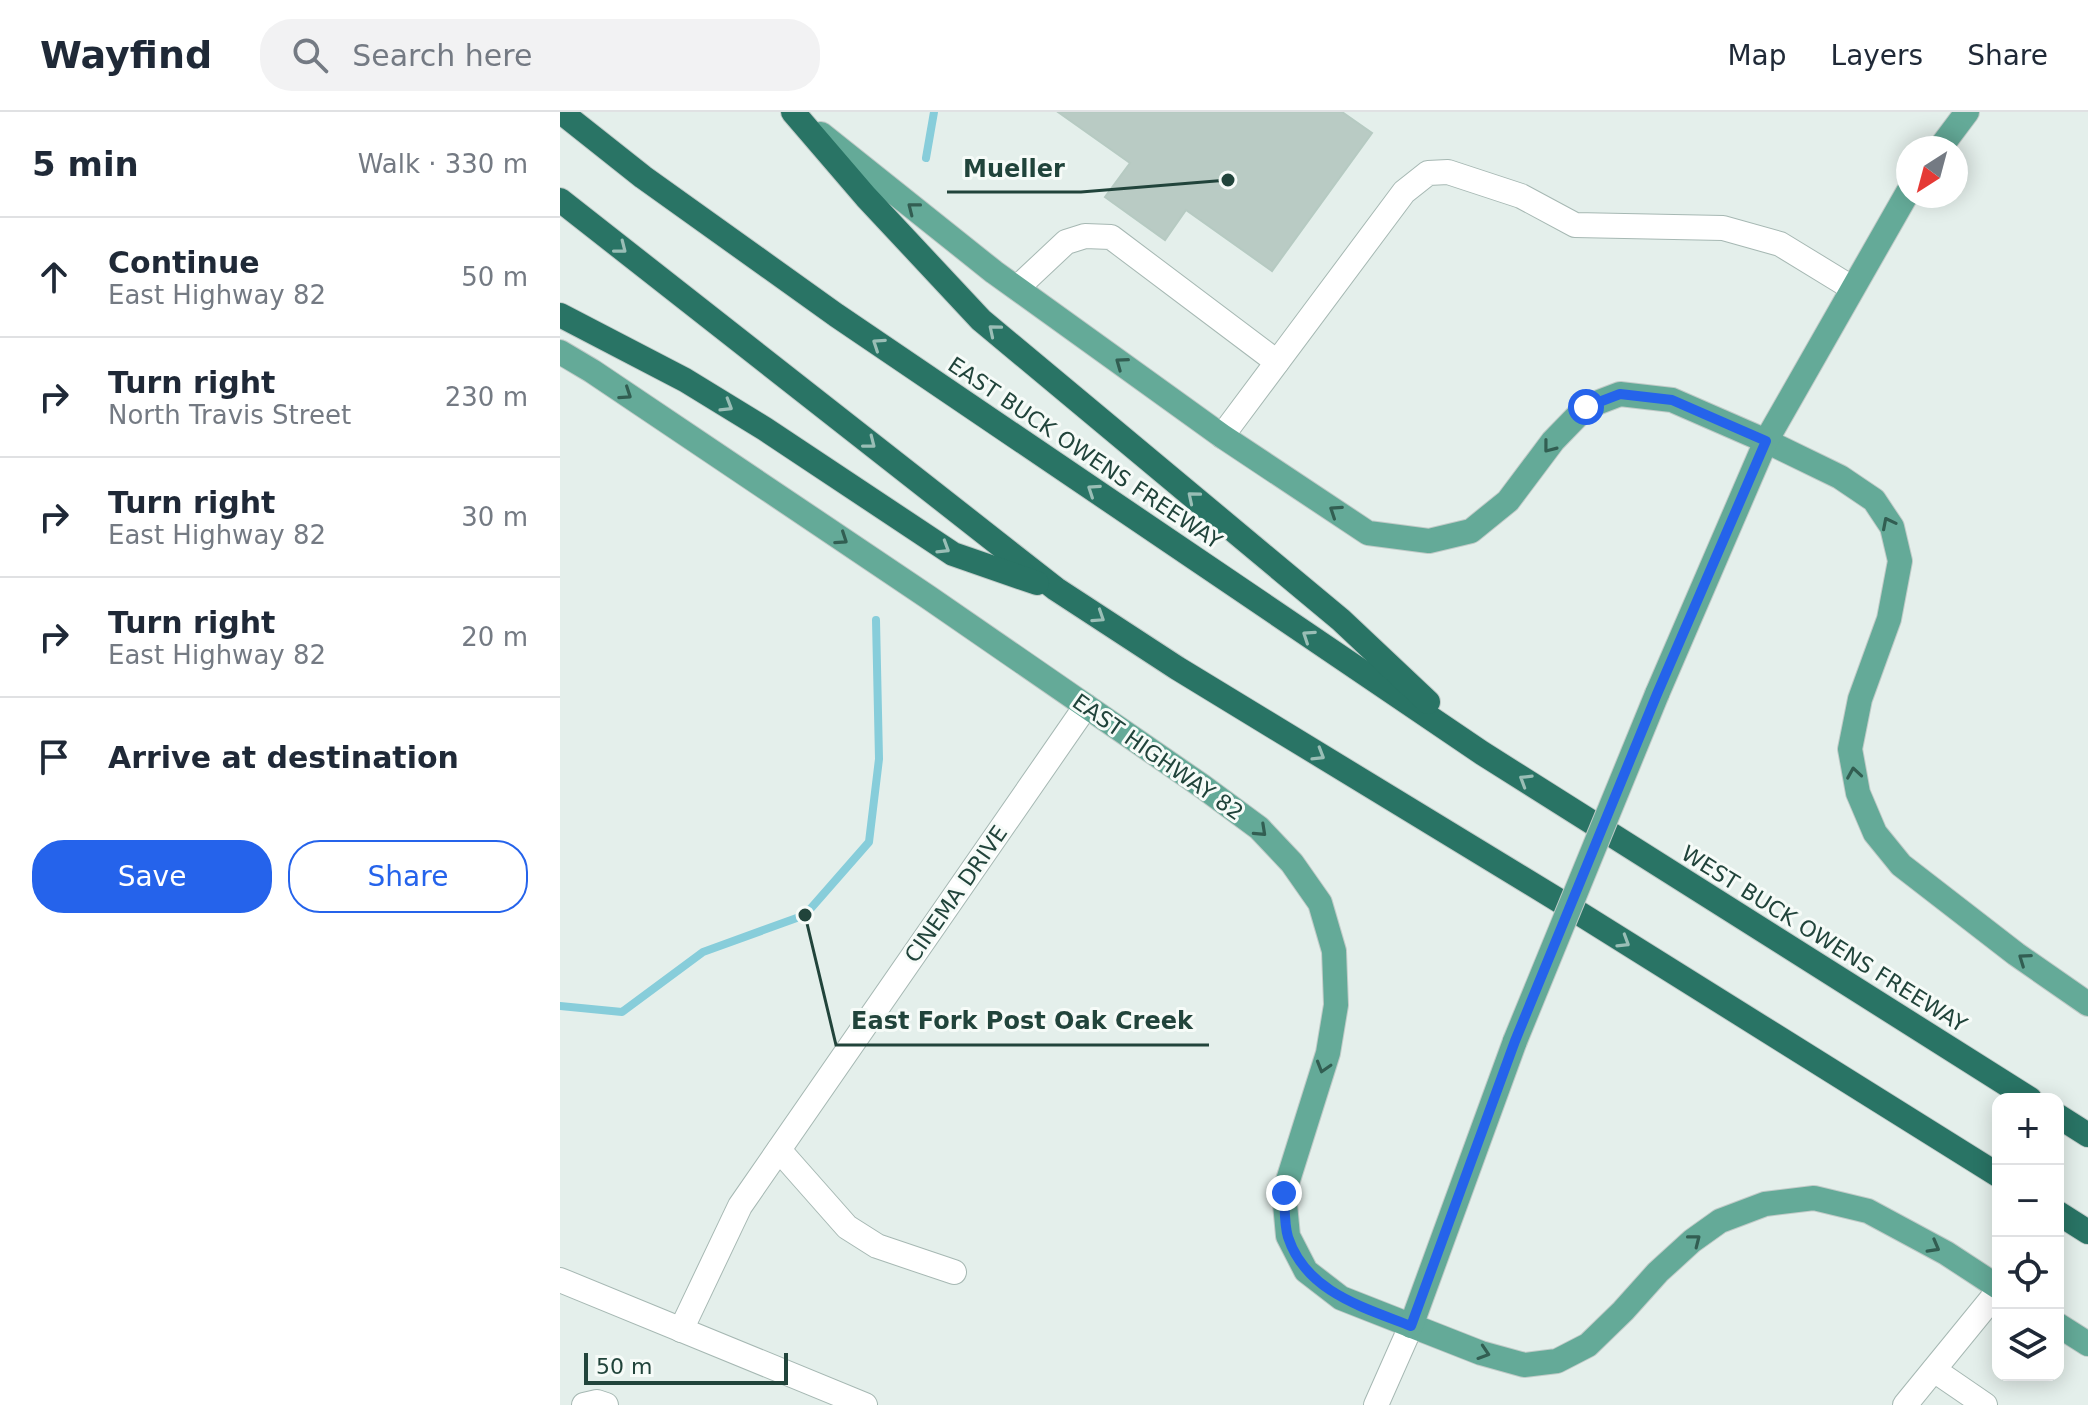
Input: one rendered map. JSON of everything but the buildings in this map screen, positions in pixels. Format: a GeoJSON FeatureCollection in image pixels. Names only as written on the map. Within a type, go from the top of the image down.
{"type":"FeatureCollection","features":[{"type":"Feature","properties":{"kind":"highway","name":"EAST BUCK OWENS FREEWAY"},"geometry":{"type":"LineString","coordinates":[[561,112],[643,177],[836,315],[1482,753],[1591,822]]}},
{"type":"Feature","properties":{"kind":"highway"},"geometry":{"type":"LineString","coordinates":[[794,112],[866,197],[981,320],[1341,620],[1482,753]]}},
{"type":"Feature","properties":{"kind":"highway"},"geometry":{"type":"LineString","coordinates":[[560,200],[1056,589],[1177,668],[1558,900],[1992,1171]]}},
{"type":"Feature","properties":{"kind":"highway"},"geometry":{"type":"LineString","coordinates":[[560,315],[698,388],[778,437],[953,554],[1056,589]]}},
{"type":"Feature","properties":{"kind":"highway","name":"WEST BUCK OWENS FREEWAY"},"geometry":{"type":"LineString","coordinates":[[1591,822],[2020,1093]]}},
{"type":"Feature","properties":{"kind":"highway"},"geometry":{"type":"LineString","coordinates":[[2064,1120],[2088,1135]]}},
{"type":"Feature","properties":{"kind":"highway"},"geometry":{"type":"LineString","coordinates":[[2064,1217],[2088,1232]]}},
{"type":"Feature","properties":{"kind":"main road"},"geometry":{"type":"LineString","coordinates":[[794,112],[1017,288],[1222,436],[1368,533],[1429,541],[1471,531],[1508,501],[1553,441],[1586,407],[1620,394],[1672,400],[1840,477],[1874,500],[1892,527],[1900,561],[1889,619],[1860,699],[1850,749],[1858,793],[1875,833],[1901,865],[2016,954],[2088,1004]]}},
{"type":"Feature","properties":{"kind":"main road"},"geometry":{"type":"LineString","coordinates":[[1949,136],[1967,112]]}},
{"type":"Feature","properties":{"kind":"main road"},"geometry":{"type":"LineString","coordinates":[[1411,1326],[1515,1041],[1657,694],[1766,441],[1899,208]]}},
{"type":"Feature","properties":{"kind":"main road","name":"EAST HIGHWAY 82"},"geometry":{"type":"LineString","coordinates":[[560,352],[734,466],[1086,706],[1259,828],[1292,863],[1320,903],[1334,951],[1336,1005],[1328,1053],[1284,1193],[1288,1236],[1306,1271],[1341,1298],[1481,1353],[1524,1365],[1557,1361],[1588,1345],[1658,1272],[1720,1221],[1765,1204],[1814,1198],[1868,1211],[1946,1253],[1992,1285]]}},
{"type":"Feature","properties":{"kind":"main road"},"geometry":{"type":"LineString","coordinates":[[2064,1329],[2088,1344]]}},
{"type":"Feature","properties":{"kind":"street"},"geometry":{"type":"LineString","coordinates":[[1222,436],[1404,192],[1428,173],[1448,172],[1521,196],[1575,225],[1723,228],[1780,244],[1852,288]]}},
{"type":"Feature","properties":{"kind":"street"},"geometry":{"type":"LineString","coordinates":[[1017,288],[1066,242],[1085,236],[1111,237],[1277,362]]}},
{"type":"Feature","properties":{"kind":"street","name":"CINEMA DRIVE"},"geometry":{"type":"LineString","coordinates":[[681,1330],[740,1206],[1086,706]]}},
{"type":"Feature","properties":{"kind":"street"},"geometry":{"type":"LineString","coordinates":[[779,1150],[847,1227],[877,1246],[954,1272]]}},
{"type":"Feature","properties":{"kind":"street"},"geometry":{"type":"LineString","coordinates":[[560,1280],[865,1405]]}},
{"type":"Feature","properties":{"kind":"street"},"geometry":{"type":"LineString","coordinates":[[1905,1405],[1992,1297]]}},
{"type":"Feature","properties":{"kind":"street"},"geometry":{"type":"LineString","coordinates":[[1376,1405],[1411,1326]]}},
{"type":"Feature","properties":{"kind":"street"},"geometry":{"type":"LineString","coordinates":[[1934,1370],[1985,1405]]}},
{"type":"Feature","properties":{"kind":"street"},"geometry":{"type":"LineString","coordinates":[[584,1405],[597,1402],[606,1405]]}},
{"type":"Feature","properties":{"kind":"waterway"},"geometry":{"type":"LineString","coordinates":[[926,158],[934,112]]}},
{"type":"Feature","properties":{"kind":"waterway"},"geometry":{"type":"LineString","coordinates":[[560,1006],[622,1012],[703,952],[805,915],[869,842],[879,759],[876,620]]}},
{"type":"Feature","properties":{"kind":"place","name":"Mueller"},"geometry":{"type":"Point","coordinates":[1228,180]}},
{"type":"Feature","properties":{"kind":"place","name":"East Fork Post Oak Creek"},"geometry":{"type":"Point","coordinates":[805,915]}},
{"type":"Feature","properties":{"kind":"route"},"geometry":{"type":"LineString","coordinates":[[1284,1193],[1288,1236],[1306,1271],[1341,1298],[1411,1326],[1515,1041],[1657,694],[1766,441],[1672,400],[1620,394],[1586,407]]}}]}
